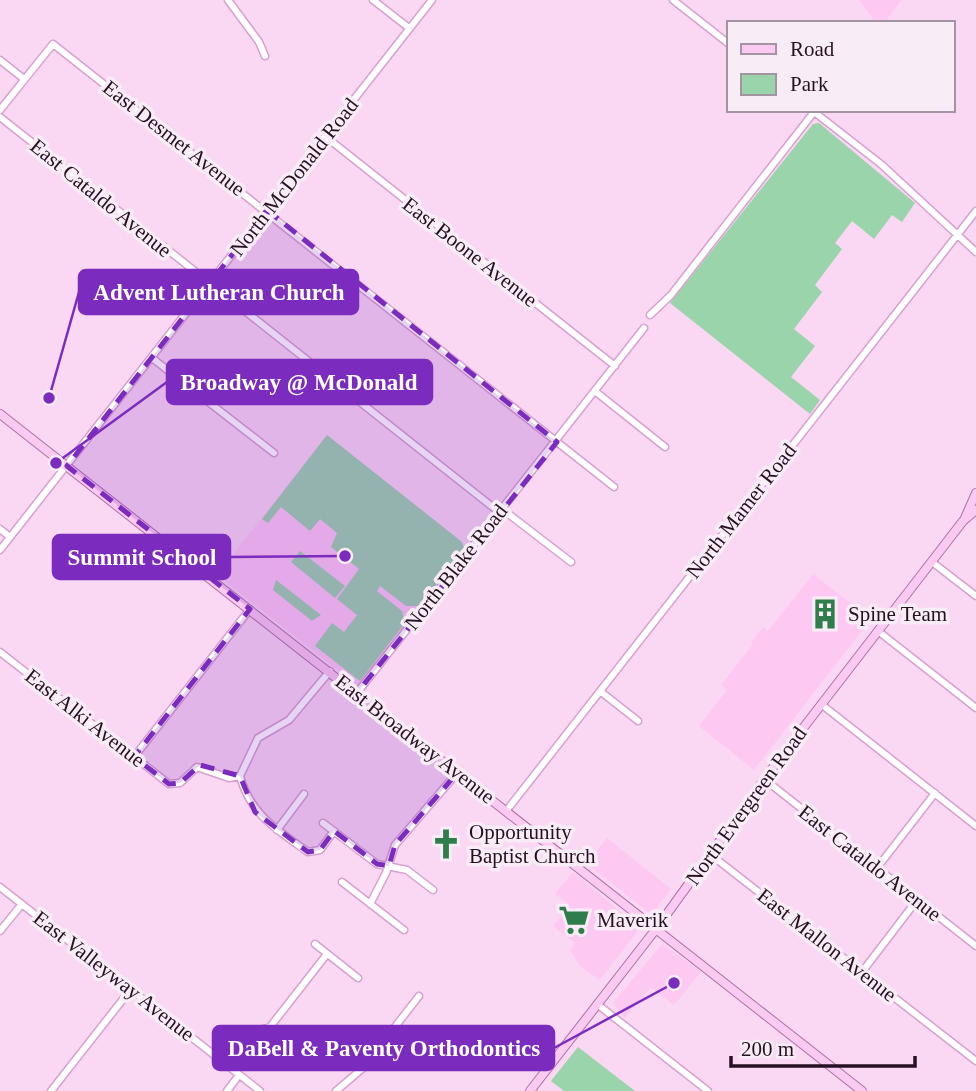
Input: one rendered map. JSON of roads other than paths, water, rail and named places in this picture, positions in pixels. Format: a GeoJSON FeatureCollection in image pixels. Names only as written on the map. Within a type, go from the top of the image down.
{"type":"FeatureCollection","features":[{"type":"Feature","properties":{"kind":"main road","name":"East Broadway Avenue"},"geometry":{"type":"LineString","coordinates":[[0,414],[862,1091]]}},
{"type":"Feature","properties":{"kind":"main road","name":"North Evergreen Road"},"geometry":{"type":"LineString","coordinates":[[963,521],[976,492]]}},
{"type":"Feature","properties":{"kind":"main road","name":"North Evergreen Road"},"geometry":{"type":"LineString","coordinates":[[530,1091],[656,929],[821,704],[963,521],[976,510]]}},
{"type":"Feature","properties":{"kind":"street"},"geometry":{"type":"LineString","coordinates":[[228,0],[259,42],[265,56]]}},
{"type":"Feature","properties":{"kind":"street"},"geometry":{"type":"LineString","coordinates":[[373,0],[409,28]]}},
{"type":"Feature","properties":{"kind":"street","name":"North McDonald Road"},"geometry":{"type":"LineString","coordinates":[[0,550],[432,0]]}},
{"type":"Feature","properties":{"kind":"street"},"geometry":{"type":"LineString","coordinates":[[673,0],[727,42]]}},
{"type":"Feature","properties":{"kind":"street","name":"East Desmet Avenue"},"geometry":{"type":"LineString","coordinates":[[24,79],[53,44],[557,442]]}},
{"type":"Feature","properties":{"kind":"street"},"geometry":{"type":"LineString","coordinates":[[0,60],[24,79],[0,110]]}},
{"type":"Feature","properties":{"kind":"street"},"geometry":{"type":"LineString","coordinates":[[650,315],[671,295],[812,112]]}},
{"type":"Feature","properties":{"kind":"street"},"geometry":{"type":"LineString","coordinates":[[814,112],[882,165],[976,252]]}},
{"type":"Feature","properties":{"kind":"street","name":"East Cataldo Avenue"},"geometry":{"type":"LineString","coordinates":[[0,117],[210,286],[571,562]]}},
{"type":"Feature","properties":{"kind":"street","name":"East Boone Avenue"},"geometry":{"type":"LineString","coordinates":[[326,137],[615,366]]}},
{"type":"Feature","properties":{"kind":"street","name":"North Mamer Road"},"geometry":{"type":"LineString","coordinates":[[507,810],[976,211]]}},
{"type":"Feature","properties":{"kind":"street","name":"North Blake Road"},"geometry":{"type":"LineString","coordinates":[[357,693],[644,328]]}},
{"type":"Feature","properties":{"kind":"street"},"geometry":{"type":"LineString","coordinates":[[152,358],[274,453]]}},
{"type":"Feature","properties":{"kind":"street"},"geometry":{"type":"LineString","coordinates":[[596,392],[665,447]]}},
{"type":"Feature","properties":{"kind":"street"},"geometry":{"type":"LineString","coordinates":[[557,442],[614,486]]}},
{"type":"Feature","properties":{"kind":"street"},"geometry":{"type":"LineString","coordinates":[[0,529],[10,537]]}},
{"type":"Feature","properties":{"kind":"street"},"geometry":{"type":"LineString","coordinates":[[932,562],[976,596]]}},
{"type":"Feature","properties":{"kind":"street"},"geometry":{"type":"LineString","coordinates":[[134,757],[250,609]]}},
{"type":"Feature","properties":{"kind":"street"},"geometry":{"type":"LineString","coordinates":[[878,631],[976,708]]}},
{"type":"Feature","properties":{"kind":"street","name":"East Alki Avenue"},"geometry":{"type":"LineString","coordinates":[[0,652],[169,784],[180,783],[197,767],[229,778],[240,776]]}},
{"type":"Feature","properties":{"kind":"street"},"geometry":{"type":"LineString","coordinates":[[330,671],[289,720],[258,738],[240,776],[245,795],[255,812],[310,853],[320,850],[334,831]]}},
{"type":"Feature","properties":{"kind":"street"},"geometry":{"type":"LineString","coordinates":[[600,691],[638,721]]}},
{"type":"Feature","properties":{"kind":"street"},"geometry":{"type":"LineString","coordinates":[[821,704],[976,826]]}},
{"type":"Feature","properties":{"kind":"street"},"geometry":{"type":"LineString","coordinates":[[370,904],[389,866],[395,845],[458,772]]}},
{"type":"Feature","properties":{"kind":"street","name":"East Cataldo Avenue"},"geometry":{"type":"LineString","coordinates":[[764,779],[976,946]]}},
{"type":"Feature","properties":{"kind":"street"},"geometry":{"type":"LineString","coordinates":[[877,868],[935,793]]}},
{"type":"Feature","properties":{"kind":"street"},"geometry":{"type":"LineString","coordinates":[[276,830],[304,794]]}},
{"type":"Feature","properties":{"kind":"street"},"geometry":{"type":"LineString","coordinates":[[323,822],[377,864],[407,870],[433,890]]}},
{"type":"Feature","properties":{"kind":"street","name":"East Mallon Avenue"},"geometry":{"type":"LineString","coordinates":[[710,855],[976,1061]]}},
{"type":"Feature","properties":{"kind":"street"},"geometry":{"type":"LineString","coordinates":[[342,882],[404,930]]}},
{"type":"Feature","properties":{"kind":"street","name":"East Valleyway Avenue"},"geometry":{"type":"LineString","coordinates":[[0,887],[260,1091]]}},
{"type":"Feature","properties":{"kind":"street"},"geometry":{"type":"LineString","coordinates":[[862,972],[917,900]]}},
{"type":"Feature","properties":{"kind":"street"},"geometry":{"type":"LineString","coordinates":[[0,931],[22,904]]}},
{"type":"Feature","properties":{"kind":"street"},"geometry":{"type":"LineString","coordinates":[[314,944],[358,978]]}},
{"type":"Feature","properties":{"kind":"street"},"geometry":{"type":"LineString","coordinates":[[217,1058],[241,1035],[270,1027],[327,954]]}},
{"type":"Feature","properties":{"kind":"street"},"geometry":{"type":"LineString","coordinates":[[51,1091],[131,989]]}},
{"type":"Feature","properties":{"kind":"street"},"geometry":{"type":"LineString","coordinates":[[336,1091],[363,1068],[419,996]]}},
{"type":"Feature","properties":{"kind":"street"},"geometry":{"type":"LineString","coordinates":[[597,1004],[708,1091]]}},
{"type":"Feature","properties":{"kind":"street"},"geometry":{"type":"LineString","coordinates":[[227,1091],[239,1075]]}},
{"type":"Feature","properties":{"kind":"place","name":"Advent Lutheran Church"},"geometry":{"type":"Point","coordinates":[49,398]}},
{"type":"Feature","properties":{"kind":"place","name":"Broadway @ McDonald"},"geometry":{"type":"Point","coordinates":[56,463]}},
{"type":"Feature","properties":{"kind":"place","name":"Summit School"},"geometry":{"type":"Point","coordinates":[345,556]}},
{"type":"Feature","properties":{"kind":"place","name":"Spine Team"},"geometry":{"type":"Point","coordinates":[825,614]}},
{"type":"Feature","properties":{"kind":"place","name":"Opportunity Baptist Church"},"geometry":{"type":"Point","coordinates":[446,844]}},
{"type":"Feature","properties":{"kind":"place","name":"Maverik"},"geometry":{"type":"Point","coordinates":[574,920]}},
{"type":"Feature","properties":{"kind":"place","name":"DaBell & Paventy Orthodontics"},"geometry":{"type":"Point","coordinates":[674,983]}}]}
